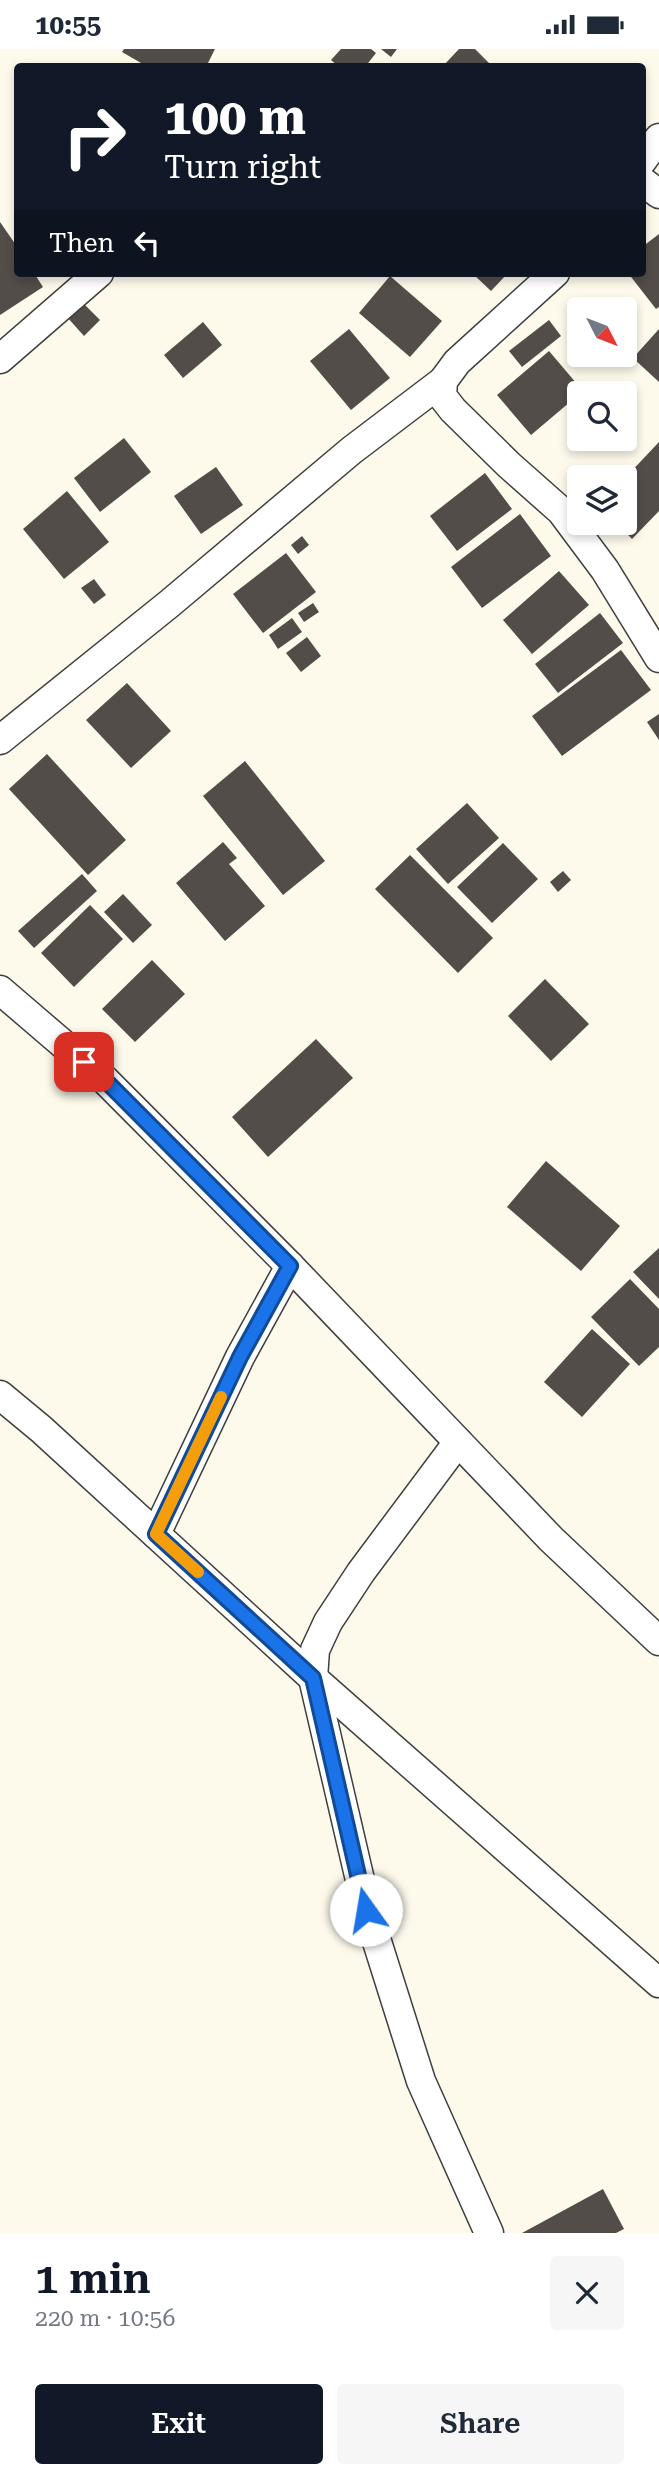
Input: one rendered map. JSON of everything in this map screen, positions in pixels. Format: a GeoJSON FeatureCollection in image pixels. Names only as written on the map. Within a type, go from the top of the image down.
{"type":"FeatureCollection","features":[{"type":"Feature","properties":{"kind":"street"},"geometry":{"type":"LineString","coordinates":[[646,156],[659,138]]}},
{"type":"Feature","properties":{"kind":"street"},"geometry":{"type":"LineString","coordinates":[[0,359],[94,277]]}},
{"type":"Feature","properties":{"kind":"street"},"geometry":{"type":"LineString","coordinates":[[0,740],[169,604],[352,450],[443,381],[457,362],[551,277]]}},
{"type":"Feature","properties":{"kind":"street"},"geometry":{"type":"LineString","coordinates":[[443,381],[442,397],[453,410],[509,465],[561,510],[605,570],[659,658]]}},
{"type":"Feature","properties":{"kind":"street"},"geometry":{"type":"LineString","coordinates":[[0,990],[105,1080],[290,1266],[551,1539],[659,1640]]}},
{"type":"Feature","properties":{"kind":"street"},"geometry":{"type":"LineString","coordinates":[[156,1534],[240,1357],[290,1266]]}},
{"type":"Feature","properties":{"kind":"street"},"geometry":{"type":"LineString","coordinates":[[0,1395],[41,1429],[313,1678],[659,1983]]}},
{"type":"Feature","properties":{"kind":"street"},"geometry":{"type":"LineString","coordinates":[[458,1442],[361,1572],[328,1622],[315,1650],[313,1678],[366,1910],[421,2081],[489,2233]]}},
{"type":"Feature","properties":{"kind":"building"},"geometry":{"type":"Polygon","coordinates":[[[124,49],[215,49],[208,63],[141,63],[122,52],[124,49]]]}},
{"type":"Feature","properties":{"kind":"building"},"geometry":{"type":"Polygon","coordinates":[[[341,49],[371,49],[376,53],[368,63],[334,63],[331,60],[341,49]]]}},
{"type":"Feature","properties":{"kind":"building"},"geometry":{"type":"Polygon","coordinates":[[[381,49],[397,49],[391,57],[381,49]]]}},
{"type":"Feature","properties":{"kind":"building"},"geometry":{"type":"Polygon","coordinates":[[[459,49],[475,49],[489,63],[446,63],[459,49]]]}},
{"type":"Feature","properties":{"kind":"building"},"geometry":{"type":"Polygon","coordinates":[[[0,222],[14,242],[14,277],[37,277],[43,287],[0,315],[0,222]]]}},
{"type":"Feature","properties":{"kind":"building"},"geometry":{"type":"Polygon","coordinates":[[[659,234],[659,307],[656,309],[631,277],[646,277],[646,244],[659,234]]]}},
{"type":"Feature","properties":{"kind":"building"},"geometry":{"type":"Polygon","coordinates":[[[391,277],[442,321],[410,357],[359,313],[391,277]]]}},
{"type":"Feature","properties":{"kind":"building"},"geometry":{"type":"Polygon","coordinates":[[[476,277],[504,277],[491,291],[476,277]]]}},
{"type":"Feature","properties":{"kind":"building"},"geometry":{"type":"Polygon","coordinates":[[[83,303],[100,320],[84,336],[67,317],[83,303]]]}},
{"type":"Feature","properties":{"kind":"building"},"geometry":{"type":"Polygon","coordinates":[[[549,320],[561,336],[522,367],[509,351],[549,320]]]}},
{"type":"Feature","properties":{"kind":"building"},"geometry":{"type":"Polygon","coordinates":[[[203,322],[222,345],[183,378],[164,355],[203,322]]]}},
{"type":"Feature","properties":{"kind":"building"},"geometry":{"type":"Polygon","coordinates":[[[349,329],[390,378],[351,410],[310,361],[349,329]]]}},
{"type":"Feature","properties":{"kind":"building"},"geometry":{"type":"Polygon","coordinates":[[[659,329],[659,382],[637,362],[637,354],[659,329]]]}},
{"type":"Feature","properties":{"kind":"building"},"geometry":{"type":"Polygon","coordinates":[[[549,351],[574,381],[567,381],[567,405],[531,435],[497,395],[549,351]]]}},
{"type":"Feature","properties":{"kind":"building"},"geometry":{"type":"Polygon","coordinates":[[[124,438],[151,472],[100,512],[74,478],[124,438]]]}},
{"type":"Feature","properties":{"kind":"building"},"geometry":{"type":"Polygon","coordinates":[[[659,442],[659,511],[637,534],[637,465],[659,442]]]}},
{"type":"Feature","properties":{"kind":"building"},"geometry":{"type":"Polygon","coordinates":[[[216,467],[243,505],[201,534],[174,496],[216,467]]]}},
{"type":"Feature","properties":{"kind":"building"},"geometry":{"type":"Polygon","coordinates":[[[485,473],[512,509],[457,551],[430,516],[485,473]]]}},
{"type":"Feature","properties":{"kind":"building"},"geometry":{"type":"Polygon","coordinates":[[[67,491],[109,542],[64,579],[23,529],[67,491]]]}},
{"type":"Feature","properties":{"kind":"building"},"geometry":{"type":"Polygon","coordinates":[[[520,514],[551,556],[482,608],[451,567],[520,514]]]}},
{"type":"Feature","properties":{"kind":"building"},"geometry":{"type":"Polygon","coordinates":[[[302,536],[309,545],[298,554],[291,545],[302,536]]]}},
{"type":"Feature","properties":{"kind":"building"},"geometry":{"type":"Polygon","coordinates":[[[286,553],[316,592],[263,633],[233,594],[286,553]]]}},
{"type":"Feature","properties":{"kind":"building"},"geometry":{"type":"Polygon","coordinates":[[[559,571],[589,605],[532,654],[503,620],[559,571]]]}},
{"type":"Feature","properties":{"kind":"building"},"geometry":{"type":"Polygon","coordinates":[[[94,579],[106,595],[94,604],[81,588],[94,579]]]}},
{"type":"Feature","properties":{"kind":"building"},"geometry":{"type":"Polygon","coordinates":[[[313,603],[319,612],[304,622],[298,613],[313,603]]]}},
{"type":"Feature","properties":{"kind":"building"},"geometry":{"type":"Polygon","coordinates":[[[600,613],[623,643],[558,693],[535,664],[600,613]]]}},
{"type":"Feature","properties":{"kind":"building"},"geometry":{"type":"Polygon","coordinates":[[[292,618],[302,632],[278,649],[269,635],[292,618]]]}},
{"type":"Feature","properties":{"kind":"building"},"geometry":{"type":"Polygon","coordinates":[[[307,637],[321,656],[301,672],[286,653],[307,637]]]}},
{"type":"Feature","properties":{"kind":"building"},"geometry":{"type":"Polygon","coordinates":[[[621,650],[651,690],[562,756],[532,716],[621,650]]]}},
{"type":"Feature","properties":{"kind":"building"},"geometry":{"type":"Polygon","coordinates":[[[127,683],[171,731],[131,768],[86,720],[127,683]]]}},
{"type":"Feature","properties":{"kind":"building"},"geometry":{"type":"Polygon","coordinates":[[[659,714],[659,740],[647,722],[659,714]]]}},
{"type":"Feature","properties":{"kind":"building"},"geometry":{"type":"Polygon","coordinates":[[[47,754],[126,840],[88,875],[9,789],[47,754]]]}},
{"type":"Feature","properties":{"kind":"building"},"geometry":{"type":"Polygon","coordinates":[[[245,761],[325,861],[283,895],[203,796],[245,761]]]}},
{"type":"Feature","properties":{"kind":"building"},"geometry":{"type":"Polygon","coordinates":[[[467,803],[499,838],[448,884],[416,849],[467,803]]]}},
{"type":"Feature","properties":{"kind":"building"},"geometry":{"type":"Polygon","coordinates":[[[223,842],[237,858],[229,864],[265,906],[225,941],[176,883],[223,842]]]}},
{"type":"Feature","properties":{"kind":"building"},"geometry":{"type":"Polygon","coordinates":[[[503,843],[538,879],[492,923],[457,887],[503,843]]]}},
{"type":"Feature","properties":{"kind":"building"},"geometry":{"type":"Polygon","coordinates":[[[410,855],[493,938],[458,973],[375,889],[410,855]]]}},
{"type":"Feature","properties":{"kind":"building"},"geometry":{"type":"Polygon","coordinates":[[[563,871],[571,880],[558,892],[550,882],[563,871]]]}},
{"type":"Feature","properties":{"kind":"building"},"geometry":{"type":"Polygon","coordinates":[[[82,874],[97,891],[34,948],[18,931],[82,874]]]}},
{"type":"Feature","properties":{"kind":"building"},"geometry":{"type":"Polygon","coordinates":[[[123,894],[152,925],[133,943],[104,912],[123,894]]]}},
{"type":"Feature","properties":{"kind":"building"},"geometry":{"type":"Polygon","coordinates":[[[90,905],[123,939],[74,987],[41,953],[90,905]]]}},
{"type":"Feature","properties":{"kind":"building"},"geometry":{"type":"Polygon","coordinates":[[[152,960],[185,994],[135,1042],[102,1009],[152,960]]]}},
{"type":"Feature","properties":{"kind":"building"},"geometry":{"type":"Polygon","coordinates":[[[545,979],[589,1024],[551,1061],[508,1016],[545,979]]]}},
{"type":"Feature","properties":{"kind":"building"},"geometry":{"type":"Polygon","coordinates":[[[316,1039],[353,1078],[268,1157],[232,1117],[316,1039]]]}},
{"type":"Feature","properties":{"kind":"building"},"geometry":{"type":"Polygon","coordinates":[[[546,1161],[620,1226],[581,1271],[507,1207],[546,1161]]]}},
{"type":"Feature","properties":{"kind":"building"},"geometry":{"type":"Polygon","coordinates":[[[659,1248],[659,1299],[633,1272],[659,1248]]]}},
{"type":"Feature","properties":{"kind":"building"},"geometry":{"type":"Polygon","coordinates":[[[630,1279],[659,1309],[659,1347],[639,1366],[591,1317],[630,1279]]]}},
{"type":"Feature","properties":{"kind":"building"},"geometry":{"type":"Polygon","coordinates":[[[592,1329],[630,1364],[582,1417],[544,1382],[592,1329]]]}},
{"type":"Feature","properties":{"kind":"building"},"geometry":{"type":"Polygon","coordinates":[[[603,2189],[624,2229],[616,2233],[522,2233],[603,2189]]]}},
{"type":"Feature","properties":{"kind":"slow traffic"},"geometry":{"type":"LineString","coordinates":[[198,1572],[156,1534],[221,1397]]}},
{"type":"Feature","properties":{"kind":"route"},"geometry":{"type":"LineString","coordinates":[[84,1062],[290,1266],[240,1357],[156,1534],[313,1678],[366,1910]]}}]}
